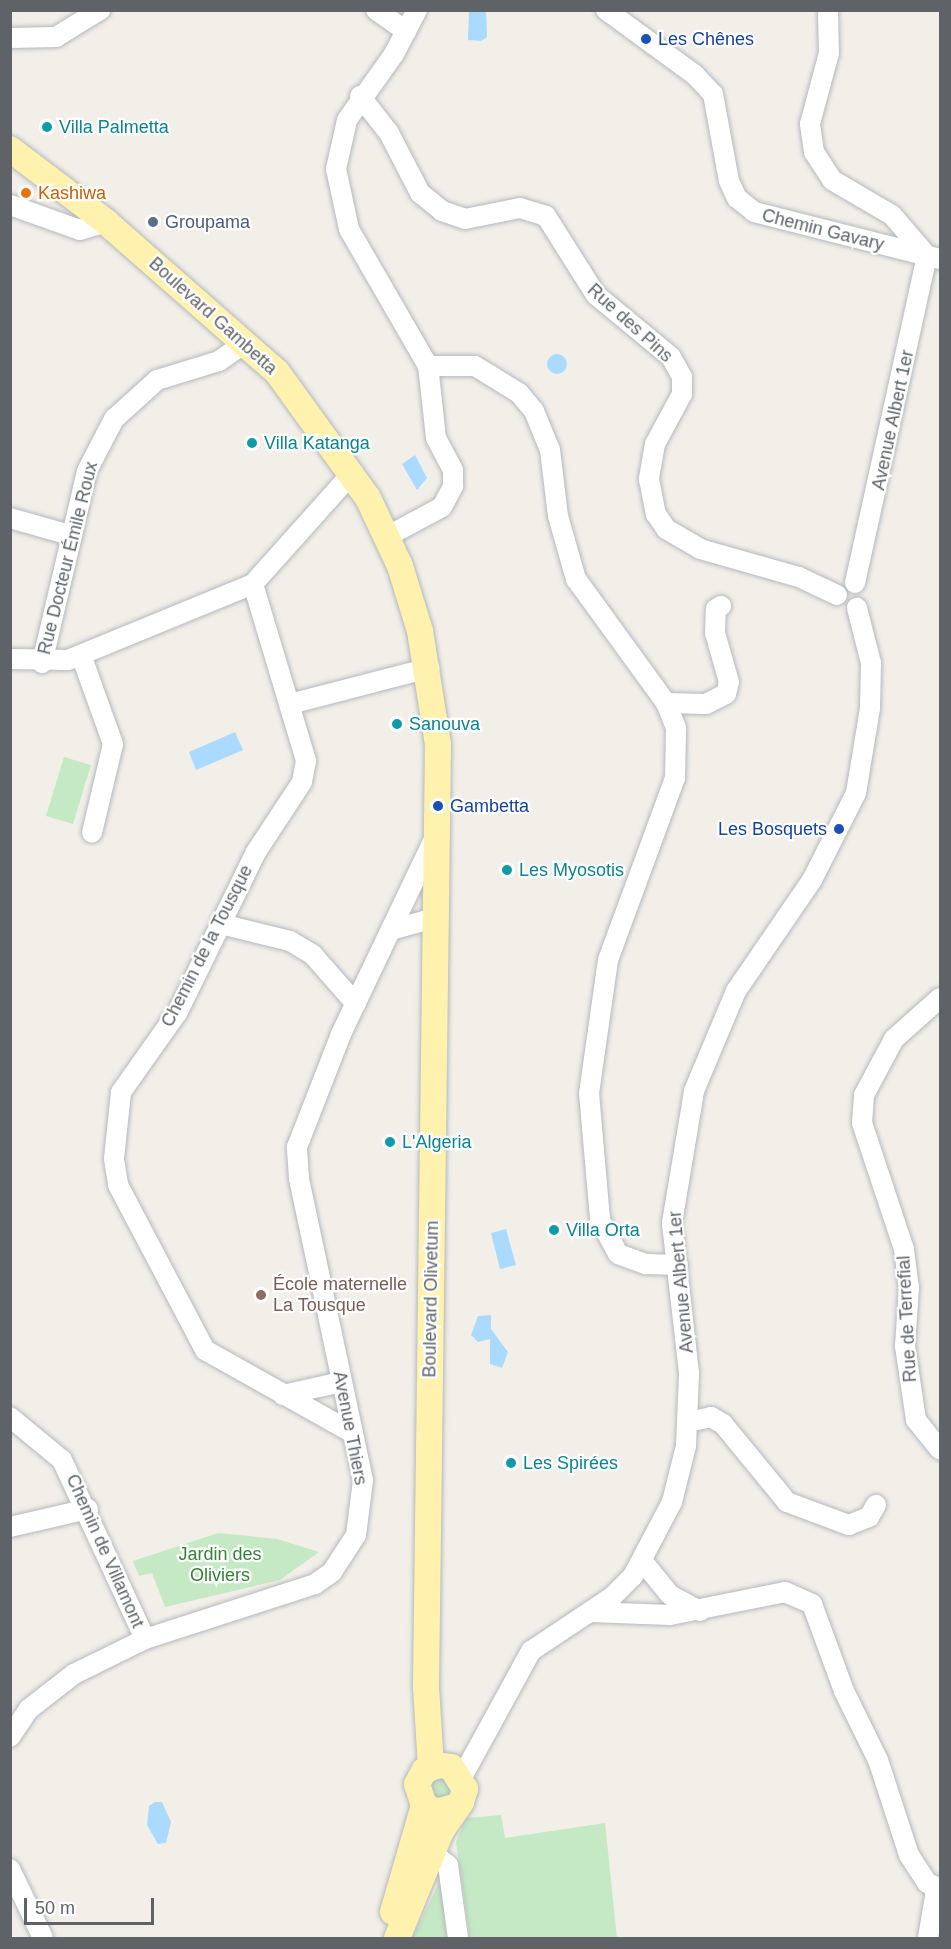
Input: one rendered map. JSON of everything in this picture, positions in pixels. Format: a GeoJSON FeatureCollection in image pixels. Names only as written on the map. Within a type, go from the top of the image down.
{"type":"FeatureCollection","features":[{"type":"Feature","properties":{"kind":"main road","name":"Boulevard Gambetta"},"geometry":{"type":"LineString","coordinates":[[10,148],[106,222],[246,342],[299,399],[352,472],[388,536],[429,668],[438,745],[437,832]]}},
{"type":"Feature","properties":{"kind":"main road","name":"Boulevard Olivetum"},"geometry":{"type":"LineString","coordinates":[[431,1767],[426,1687],[437,832]]}},
{"type":"Feature","properties":{"kind":"main road"},"geometry":{"type":"LineString","coordinates":[[384,1938],[424,1846],[457,1806],[465,1789],[462,1777],[452,1767],[431,1767],[417,1784],[424,1805],[424,1846],[397,1938]]}},
{"type":"Feature","properties":{"kind":"main road"},"geometry":{"type":"LineString","coordinates":[[424,1805],[436,1812],[457,1806]]}},
{"type":"Feature","properties":{"kind":"street"},"geometry":{"type":"LineString","coordinates":[[10,38],[57,37],[100,10]]}},
{"type":"Feature","properties":{"kind":"street"},"geometry":{"type":"LineString","coordinates":[[376,10],[406,31]]}},
{"type":"Feature","properties":{"kind":"street"},"geometry":{"type":"LineString","coordinates":[[388,536],[442,507],[453,486],[453,470],[436,438],[428,366],[348,229],[338,195],[339,137],[360,96],[406,31],[417,10]]}},
{"type":"Feature","properties":{"kind":"street","name":"Chemin Gavary"},"geometry":{"type":"LineString","coordinates":[[606,10],[696,75],[713,94],[729,181],[737,198],[754,212],[934,257]]}},
{"type":"Feature","properties":{"kind":"street"},"geometry":{"type":"LineString","coordinates":[[828,10],[829,53],[810,124],[814,152],[832,180],[892,215],[934,257]]}},
{"type":"Feature","properties":{"kind":"street","name":"Rue des Pins"},"geometry":{"type":"LineString","coordinates":[[360,96],[389,133],[420,193],[434,205],[465,219],[520,208],[546,216],[596,296],[671,357],[682,377],[682,394],[655,444],[649,479],[656,514],[666,529],[700,549],[799,577],[837,595]]}},
{"type":"Feature","properties":{"kind":"street"},"geometry":{"type":"LineString","coordinates":[[10,205],[80,230],[106,222]]}},
{"type":"Feature","properties":{"kind":"street","name":"Avenue Albert 1er"},"geometry":{"type":"LineString","coordinates":[[855,583],[934,257]]}},
{"type":"Feature","properties":{"kind":"street","name":"Rue Docteur Émile Roux"},"geometry":{"type":"LineString","coordinates":[[246,342],[219,361],[158,380],[135,395],[97,448],[70,535],[42,663],[81,655],[253,584],[352,472]]}},
{"type":"Feature","properties":{"kind":"street"},"geometry":{"type":"LineString","coordinates":[[428,366],[475,366],[519,393],[534,411],[550,450],[558,516],[576,579],[666,704],[679,754],[675,778],[608,960],[589,1093],[600,1220],[618,1254],[646,1264],[678,1265]]}},
{"type":"Feature","properties":{"kind":"street"},"geometry":{"type":"LineString","coordinates":[[10,518],[70,535]]}},
{"type":"Feature","properties":{"kind":"street"},"geometry":{"type":"LineString","coordinates":[[855,583],[864,597],[857,608],[843,608],[837,595],[842,585],[855,583]]}},
{"type":"Feature","properties":{"kind":"street","name":"Chemin de la Tousque"},"geometry":{"type":"LineString","coordinates":[[253,584],[306,761],[302,782],[256,852],[177,1013],[121,1092],[114,1159],[118,1185],[205,1350],[353,1433]]}},
{"type":"Feature","properties":{"kind":"street"},"geometry":{"type":"LineString","coordinates":[[666,704],[678,699],[706,704],[726,694],[729,682],[715,633],[716,609],[721,606]]}},
{"type":"Feature","properties":{"kind":"street","name":"Avenue Albert 1er"},"geometry":{"type":"LineString","coordinates":[[462,1777],[531,1651],[591,1612],[644,1563],[672,1502],[688,1422],[688,1327],[672,1223],[675,1181],[694,1091],[736,991],[812,880],[856,793],[870,708],[871,663],[857,608]]}},
{"type":"Feature","properties":{"kind":"street"},"geometry":{"type":"LineString","coordinates":[[81,655],[113,744],[92,833]]}},
{"type":"Feature","properties":{"kind":"street"},"geometry":{"type":"LineString","coordinates":[[10,659],[42,663]]}},
{"type":"Feature","properties":{"kind":"street"},"geometry":{"type":"LineString","coordinates":[[290,704],[429,668]]}},
{"type":"Feature","properties":{"kind":"street","name":"Avenue Thiers"},"geometry":{"type":"LineString","coordinates":[[10,1737],[48,1691],[145,1639],[275,1601],[332,1572],[356,1535],[363,1501],[353,1433],[341,1382],[297,1147],[356,1004],[437,832]]}},
{"type":"Feature","properties":{"kind":"street"},"geometry":{"type":"LineString","coordinates":[[391,930],[435,918]]}},
{"type":"Feature","properties":{"kind":"street"},"geometry":{"type":"LineString","coordinates":[[221,924],[290,941],[313,955],[356,1004]]}},
{"type":"Feature","properties":{"kind":"street","name":"Rue de Terrefial"},"geometry":{"type":"LineString","coordinates":[[940,998],[894,1039],[864,1095],[862,1123],[904,1249],[909,1287],[905,1346],[916,1420],[940,1450]]}},
{"type":"Feature","properties":{"kind":"street"},"geometry":{"type":"LineString","coordinates":[[283,1395],[341,1382]]}},
{"type":"Feature","properties":{"kind":"street","name":"Chemin de Villamont"},"geometry":{"type":"LineString","coordinates":[[10,1417],[62,1460],[88,1509],[145,1639]]}},
{"type":"Feature","properties":{"kind":"street"},"geometry":{"type":"LineString","coordinates":[[688,1422],[711,1417],[723,1424],[788,1502],[849,1525],[869,1518],[876,1504]]}},
{"type":"Feature","properties":{"kind":"street"},"geometry":{"type":"LineString","coordinates":[[10,1527],[88,1509]]}},
{"type":"Feature","properties":{"kind":"street"},"geometry":{"type":"LineString","coordinates":[[644,1563],[670,1595],[700,1611]]}},
{"type":"Feature","properties":{"kind":"street"},"geometry":{"type":"LineString","coordinates":[[591,1612],[700,1611],[785,1592],[812,1604],[844,1691],[878,1760],[909,1855],[938,1889],[928,1938]]}},
{"type":"Feature","properties":{"kind":"street"},"geometry":{"type":"LineString","coordinates":[[424,1846],[448,1865],[458,1938]]}},
{"type":"Feature","properties":{"kind":"street"},"geometry":{"type":"LineString","coordinates":[[10,1869],[43,1938]]}},
{"type":"Feature","properties":{"kind":"green space"},"geometry":{"type":"Polygon","coordinates":[[[64,757],[91,765],[73,824],[46,816],[64,757]]]}},
{"type":"Feature","properties":{"kind":"green space","name":"Jardin des Oliviers"},"geometry":{"type":"Polygon","coordinates":[[[218,1533],[277,1539],[319,1552],[280,1580],[165,1607],[152,1573],[139,1576],[133,1561],[218,1533]]]}},
{"type":"Feature","properties":{"kind":"green space"},"geometry":{"type":"Polygon","coordinates":[[[439,1774],[453,1784],[450,1796],[434,1799],[427,1785],[439,1774]]]}},
{"type":"Feature","properties":{"kind":"green space"},"geometry":{"type":"Polygon","coordinates":[[[501,1815],[505,1838],[605,1823],[617,1938],[470,1938],[456,1842],[466,1818],[501,1815]]]}},
{"type":"Feature","properties":{"kind":"green space"},"geometry":{"type":"Polygon","coordinates":[[[440,1881],[447,1938],[412,1938],[440,1881]]]}},
{"type":"Feature","properties":{"kind":"water"},"geometry":{"type":"Polygon","coordinates":[[[469,11],[486,11],[487,37],[481,41],[468,40],[469,11]]]}},
{"type":"Feature","properties":{"kind":"water"},"geometry":{"type":"Polygon","coordinates":[[[553,354],[561,354],[567,360],[567,368],[561,374],[553,374],[547,368],[547,360],[553,354]]]}},
{"type":"Feature","properties":{"kind":"water"},"geometry":{"type":"Polygon","coordinates":[[[415,455],[427,478],[417,490],[402,464],[415,455]]]}},
{"type":"Feature","properties":{"kind":"water"},"geometry":{"type":"Polygon","coordinates":[[[235,732],[243,750],[196,770],[189,752],[235,732]]]}},
{"type":"Feature","properties":{"kind":"water"},"geometry":{"type":"Polygon","coordinates":[[[506,1229],[516,1265],[500,1269],[491,1233],[506,1229]]]}},
{"type":"Feature","properties":{"kind":"water"},"geometry":{"type":"Polygon","coordinates":[[[491,1315],[491,1329],[508,1352],[502,1368],[490,1364],[490,1339],[478,1342],[471,1335],[478,1316],[491,1315]]]}},
{"type":"Feature","properties":{"kind":"water"},"geometry":{"type":"Polygon","coordinates":[[[155,1802],[162,1802],[171,1822],[166,1843],[158,1844],[147,1825],[149,1806],[155,1802]]]}},
{"type":"Feature","properties":{"kind":"place","name":"Les Chênes"},"geometry":{"type":"Point","coordinates":[646,39]}},
{"type":"Feature","properties":{"kind":"place","name":"Villa Palmetta"},"geometry":{"type":"Point","coordinates":[47,127]}},
{"type":"Feature","properties":{"kind":"place","name":"Kashiwa"},"geometry":{"type":"Point","coordinates":[26,193]}},
{"type":"Feature","properties":{"kind":"place","name":"Groupama"},"geometry":{"type":"Point","coordinates":[153,222]}},
{"type":"Feature","properties":{"kind":"place","name":"Villa Katanga"},"geometry":{"type":"Point","coordinates":[252,443]}},
{"type":"Feature","properties":{"kind":"place","name":"Sanouva"},"geometry":{"type":"Point","coordinates":[397,724]}},
{"type":"Feature","properties":{"kind":"place","name":"Gambetta"},"geometry":{"type":"Point","coordinates":[438,806]}},
{"type":"Feature","properties":{"kind":"place","name":"Les Bosquets"},"geometry":{"type":"Point","coordinates":[839,829]}},
{"type":"Feature","properties":{"kind":"place","name":"Les Myosotis"},"geometry":{"type":"Point","coordinates":[507,870]}},
{"type":"Feature","properties":{"kind":"place","name":"L'Algeria"},"geometry":{"type":"Point","coordinates":[390,1142]}},
{"type":"Feature","properties":{"kind":"place","name":"Villa Orta"},"geometry":{"type":"Point","coordinates":[554,1230]}},
{"type":"Feature","properties":{"kind":"place","name":"École maternelle La Tousque"},"geometry":{"type":"Point","coordinates":[261,1295]}},
{"type":"Feature","properties":{"kind":"place","name":"Les Spirées"},"geometry":{"type":"Point","coordinates":[511,1463]}}]}
